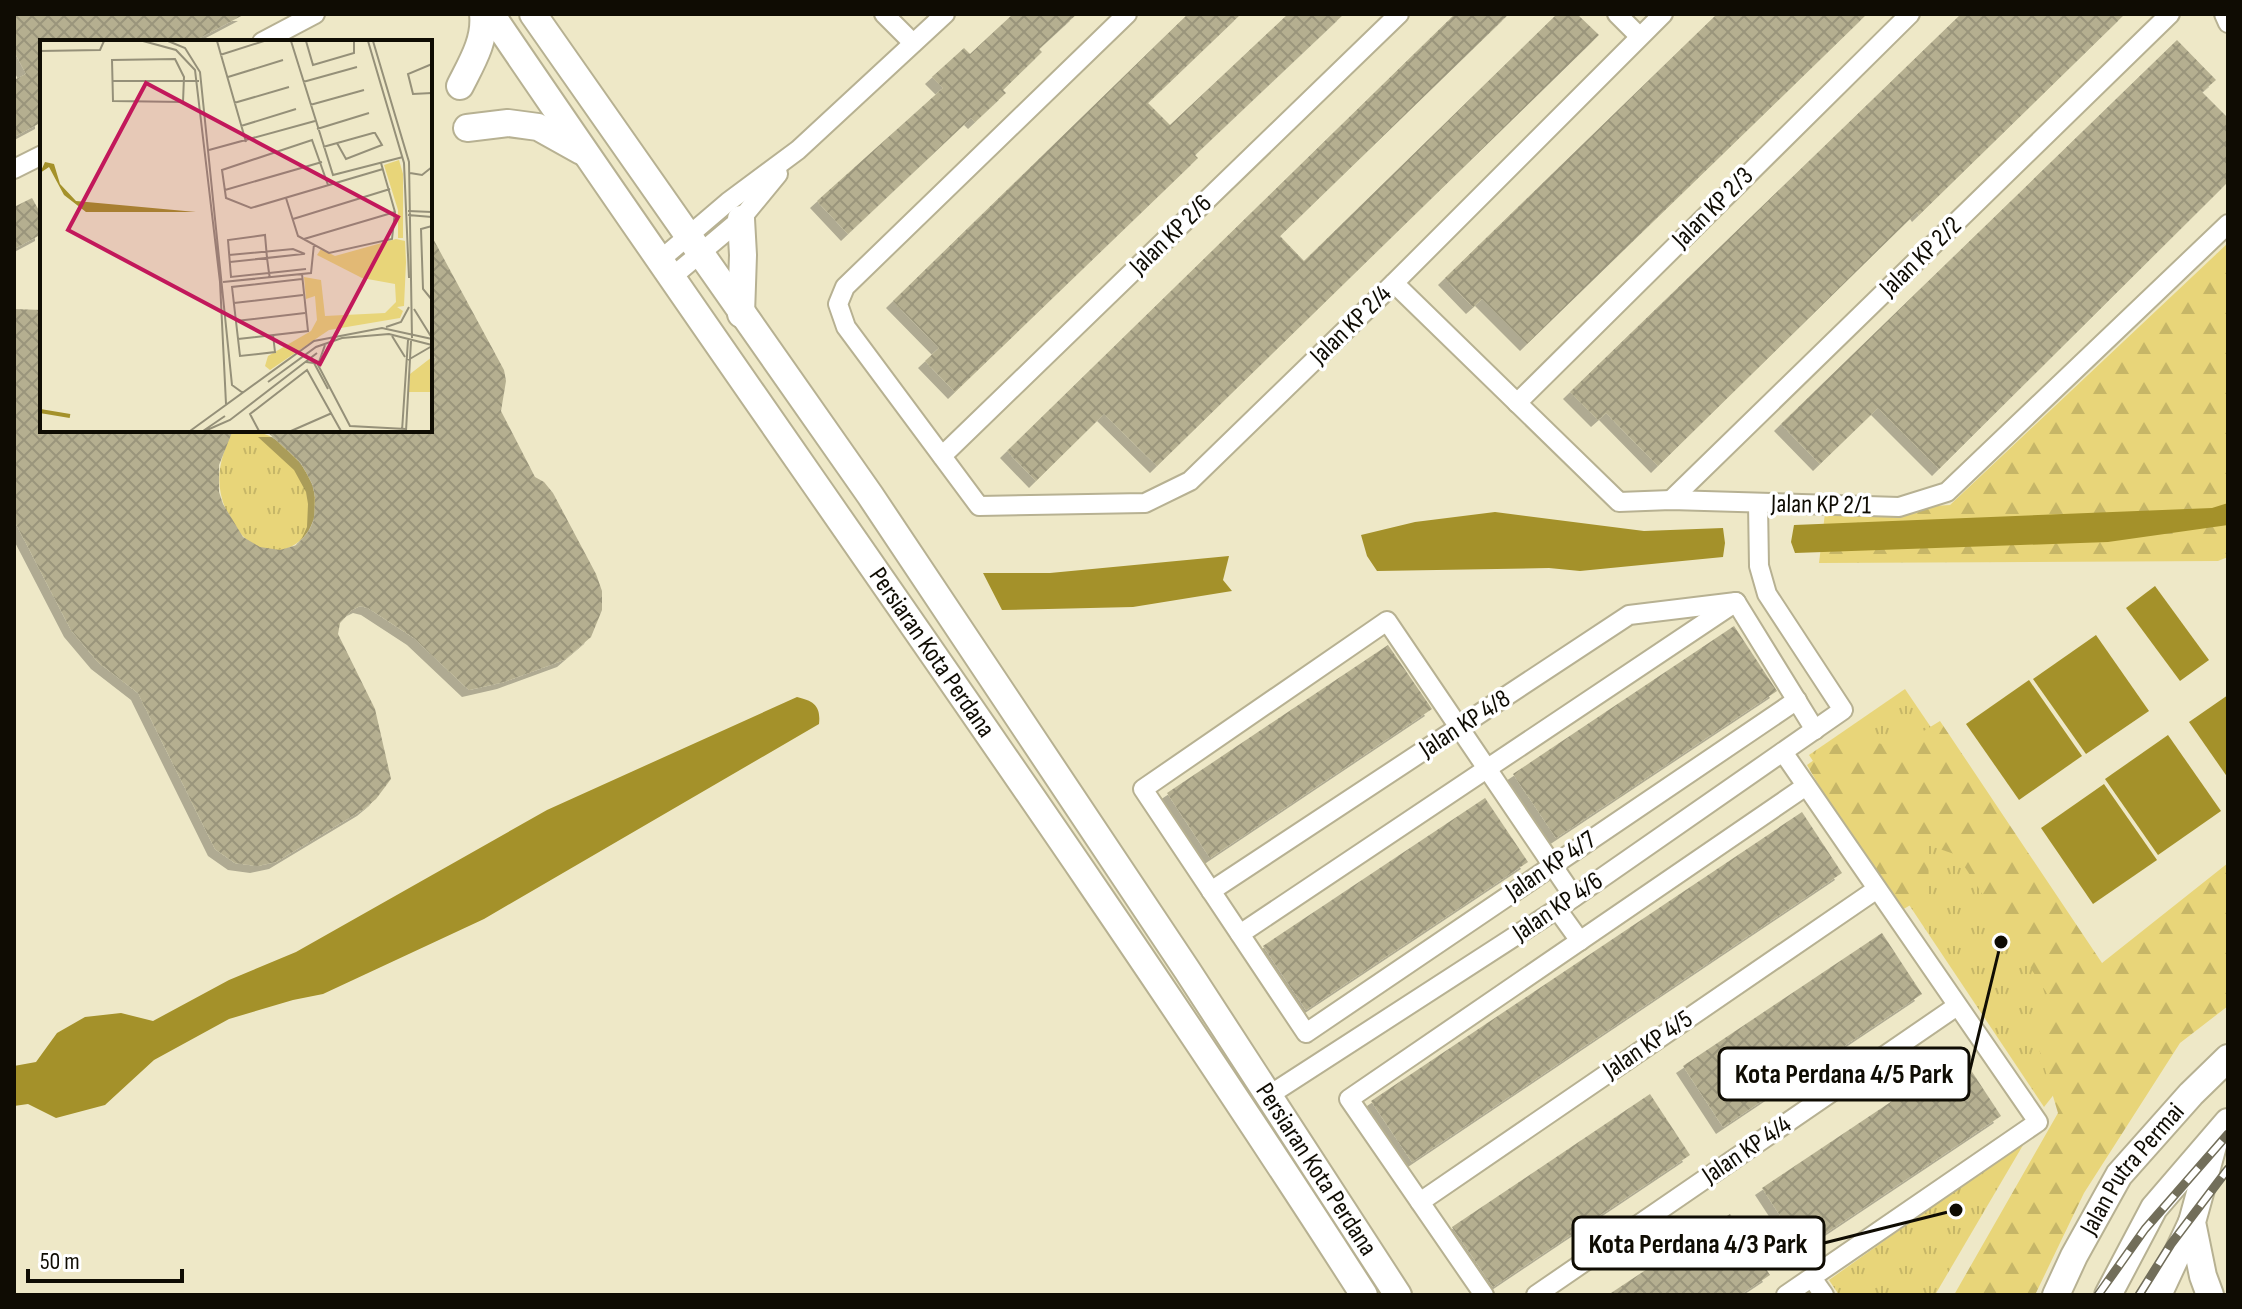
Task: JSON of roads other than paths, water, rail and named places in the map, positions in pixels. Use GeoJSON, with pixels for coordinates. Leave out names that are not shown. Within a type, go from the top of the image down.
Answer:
{"type":"FeatureCollection","features":[{"type":"Feature","properties":{"kind":"street"},"geometry":{"type":"LineString","coordinates":[[266,40],[315,14]]}},
{"type":"Feature","properties":{"kind":"street"},"geometry":{"type":"LineString","coordinates":[[460,86],[477,53],[483,14]]}},
{"type":"Feature","properties":{"kind":"street","name":"Persiaran Kota Perdana"},"geometry":{"type":"LineString","coordinates":[[491,14],[1228,1085],[1364,1295]]}},
{"type":"Feature","properties":{"kind":"street","name":"Persiaran Kota Perdana"},"geometry":{"type":"LineString","coordinates":[[533,14],[879,508],[1187,970],[1398,1295]]}},
{"type":"Feature","properties":{"kind":"street"},"geometry":{"type":"LineString","coordinates":[[884,14],[913,43]]}},
{"type":"Feature","properties":{"kind":"street"},"geometry":{"type":"LineString","coordinates":[[666,269],[694,245],[728,202],[798,150],[945,14]]}},
{"type":"Feature","properties":{"kind":"street"},"geometry":{"type":"LineString","coordinates":[[942,456],[846,327],[838,304],[845,287],[1127,14]]}},
{"type":"Feature","properties":{"kind":"street","name":"Jalan KP 2/6"},"geometry":{"type":"LineString","coordinates":[[942,456],[1399,14]]}},
{"type":"Feature","properties":{"kind":"street"},"geometry":{"type":"LineString","coordinates":[[1617,14],[1639,36]]}},
{"type":"Feature","properties":{"kind":"street","name":"Jalan KP 2/4"},"geometry":{"type":"LineString","coordinates":[[942,456],[979,506],[1145,503],[1190,481],[1394,283],[1663,14]]}},
{"type":"Feature","properties":{"kind":"street","name":"Jalan KP 2/3"},"geometry":{"type":"LineString","coordinates":[[1517,403],[1910,14]]}},
{"type":"Feature","properties":{"kind":"street","name":"Jalan KP 2/2"},"geometry":{"type":"LineString","coordinates":[[1671,500],[2170,14]]}},
{"type":"Feature","properties":{"kind":"street"},"geometry":{"type":"LineString","coordinates":[[2224,14],[2228,23]]}},
{"type":"Feature","properties":{"kind":"street"},"geometry":{"type":"LineString","coordinates":[[467,128],[508,123],[538,127],[587,155]]}},
{"type":"Feature","properties":{"kind":"street"},"geometry":{"type":"LineString","coordinates":[[694,245],[741,219],[798,150]]}},
{"type":"Feature","properties":{"kind":"street"},"geometry":{"type":"LineString","coordinates":[[14,169],[40,156]]}},
{"type":"Feature","properties":{"kind":"street"},"geometry":{"type":"LineString","coordinates":[[741,219],[741,314]]}},
{"type":"Feature","properties":{"kind":"street","name":"Jalan KP 2/1"},"geometry":{"type":"LineString","coordinates":[[1394,283],[1619,502],[1671,500],[1899,507],[1947,492],[2228,224]]}},
{"type":"Feature","properties":{"kind":"street","name":"Jalan KP 4/6"},"geometry":{"type":"LineString","coordinates":[[1268,1096],[1557,909],[1843,710],[1767,594],[1759,566],[1758,504]]}},
{"type":"Feature","properties":{"kind":"street"},"geometry":{"type":"LineString","coordinates":[[1736,602],[1815,730]]}},
{"type":"Feature","properties":{"kind":"street","name":"Jalan KP 4/8"},"geometry":{"type":"LineString","coordinates":[[1211,891],[1629,615],[1736,602]]}},
{"type":"Feature","properties":{"kind":"street","name":"Jalan KP 4/8"},"geometry":{"type":"LineString","coordinates":[[1240,934],[1736,602]]}},
{"type":"Feature","properties":{"kind":"street"},"geometry":{"type":"LineString","coordinates":[[1240,934],[1143,789],[1387,621],[1574,897]]}},
{"type":"Feature","properties":{"kind":"street","name":"Jalan KP 4/7"},"geometry":{"type":"LineString","coordinates":[[1240,934],[1306,1033],[1797,700]]}},
{"type":"Feature","properties":{"kind":"street"},"geometry":{"type":"LineString","coordinates":[[1783,752],[2038,1122],[1786,1295]]}},
{"type":"Feature","properties":{"kind":"street","name":"Jalan KP 4/6"},"geometry":{"type":"LineString","coordinates":[[1420,1202],[1349,1099],[1806,786]]}},
{"type":"Feature","properties":{"kind":"street","name":"Jalan KP 4/5"},"geometry":{"type":"LineString","coordinates":[[1420,1202],[1877,889]]}},
{"type":"Feature","properties":{"kind":"street"},"geometry":{"type":"LineString","coordinates":[[1557,909],[1580,941]]}},
{"type":"Feature","properties":{"kind":"street","name":"Jalan KP 4/4"},"geometry":{"type":"LineString","coordinates":[[1536,1295],[1957,1006]]}},
{"type":"Feature","properties":{"kind":"street","name":"Jalan Putra Permai"},"geometry":{"type":"LineString","coordinates":[[2056,1295],[2119,1175],[2191,1094],[2228,1058]]}},
{"type":"Feature","properties":{"kind":"street"},"geometry":{"type":"LineString","coordinates":[[2158,1295],[2192,1222],[2222,1128]]}},
{"type":"Feature","properties":{"kind":"street","name":"Jalan Putra Permai"},"geometry":{"type":"LineString","coordinates":[[2108,1295],[2154,1208],[2222,1128]]}},
{"type":"Feature","properties":{"kind":"street"},"geometry":{"type":"LineString","coordinates":[[1420,1202],[1484,1295]]}},
{"type":"Feature","properties":{"kind":"street"},"geometry":{"type":"LineString","coordinates":[[2192,1222],[2210,1295]]}},
{"type":"Feature","properties":{"kind":"street"},"geometry":{"type":"LineString","coordinates":[[1812,1278],[1824,1295]]}},
{"type":"Feature","properties":{"kind":"railway"},"geometry":{"type":"LineString","coordinates":[[2098,1295],[2145,1229],[2228,1134]]}},
{"type":"Feature","properties":{"kind":"railway"},"geometry":{"type":"LineString","coordinates":[[2139,1295],[2171,1244],[2228,1169]]}},
{"type":"Feature","properties":{"kind":"place","name":"Kota Perdana 4/5 Park"},"geometry":{"type":"Point","coordinates":[2001,942]}},
{"type":"Feature","properties":{"kind":"place","name":"Kota Perdana 4/3 Park"},"geometry":{"type":"Point","coordinates":[1956,1210]}}]}
